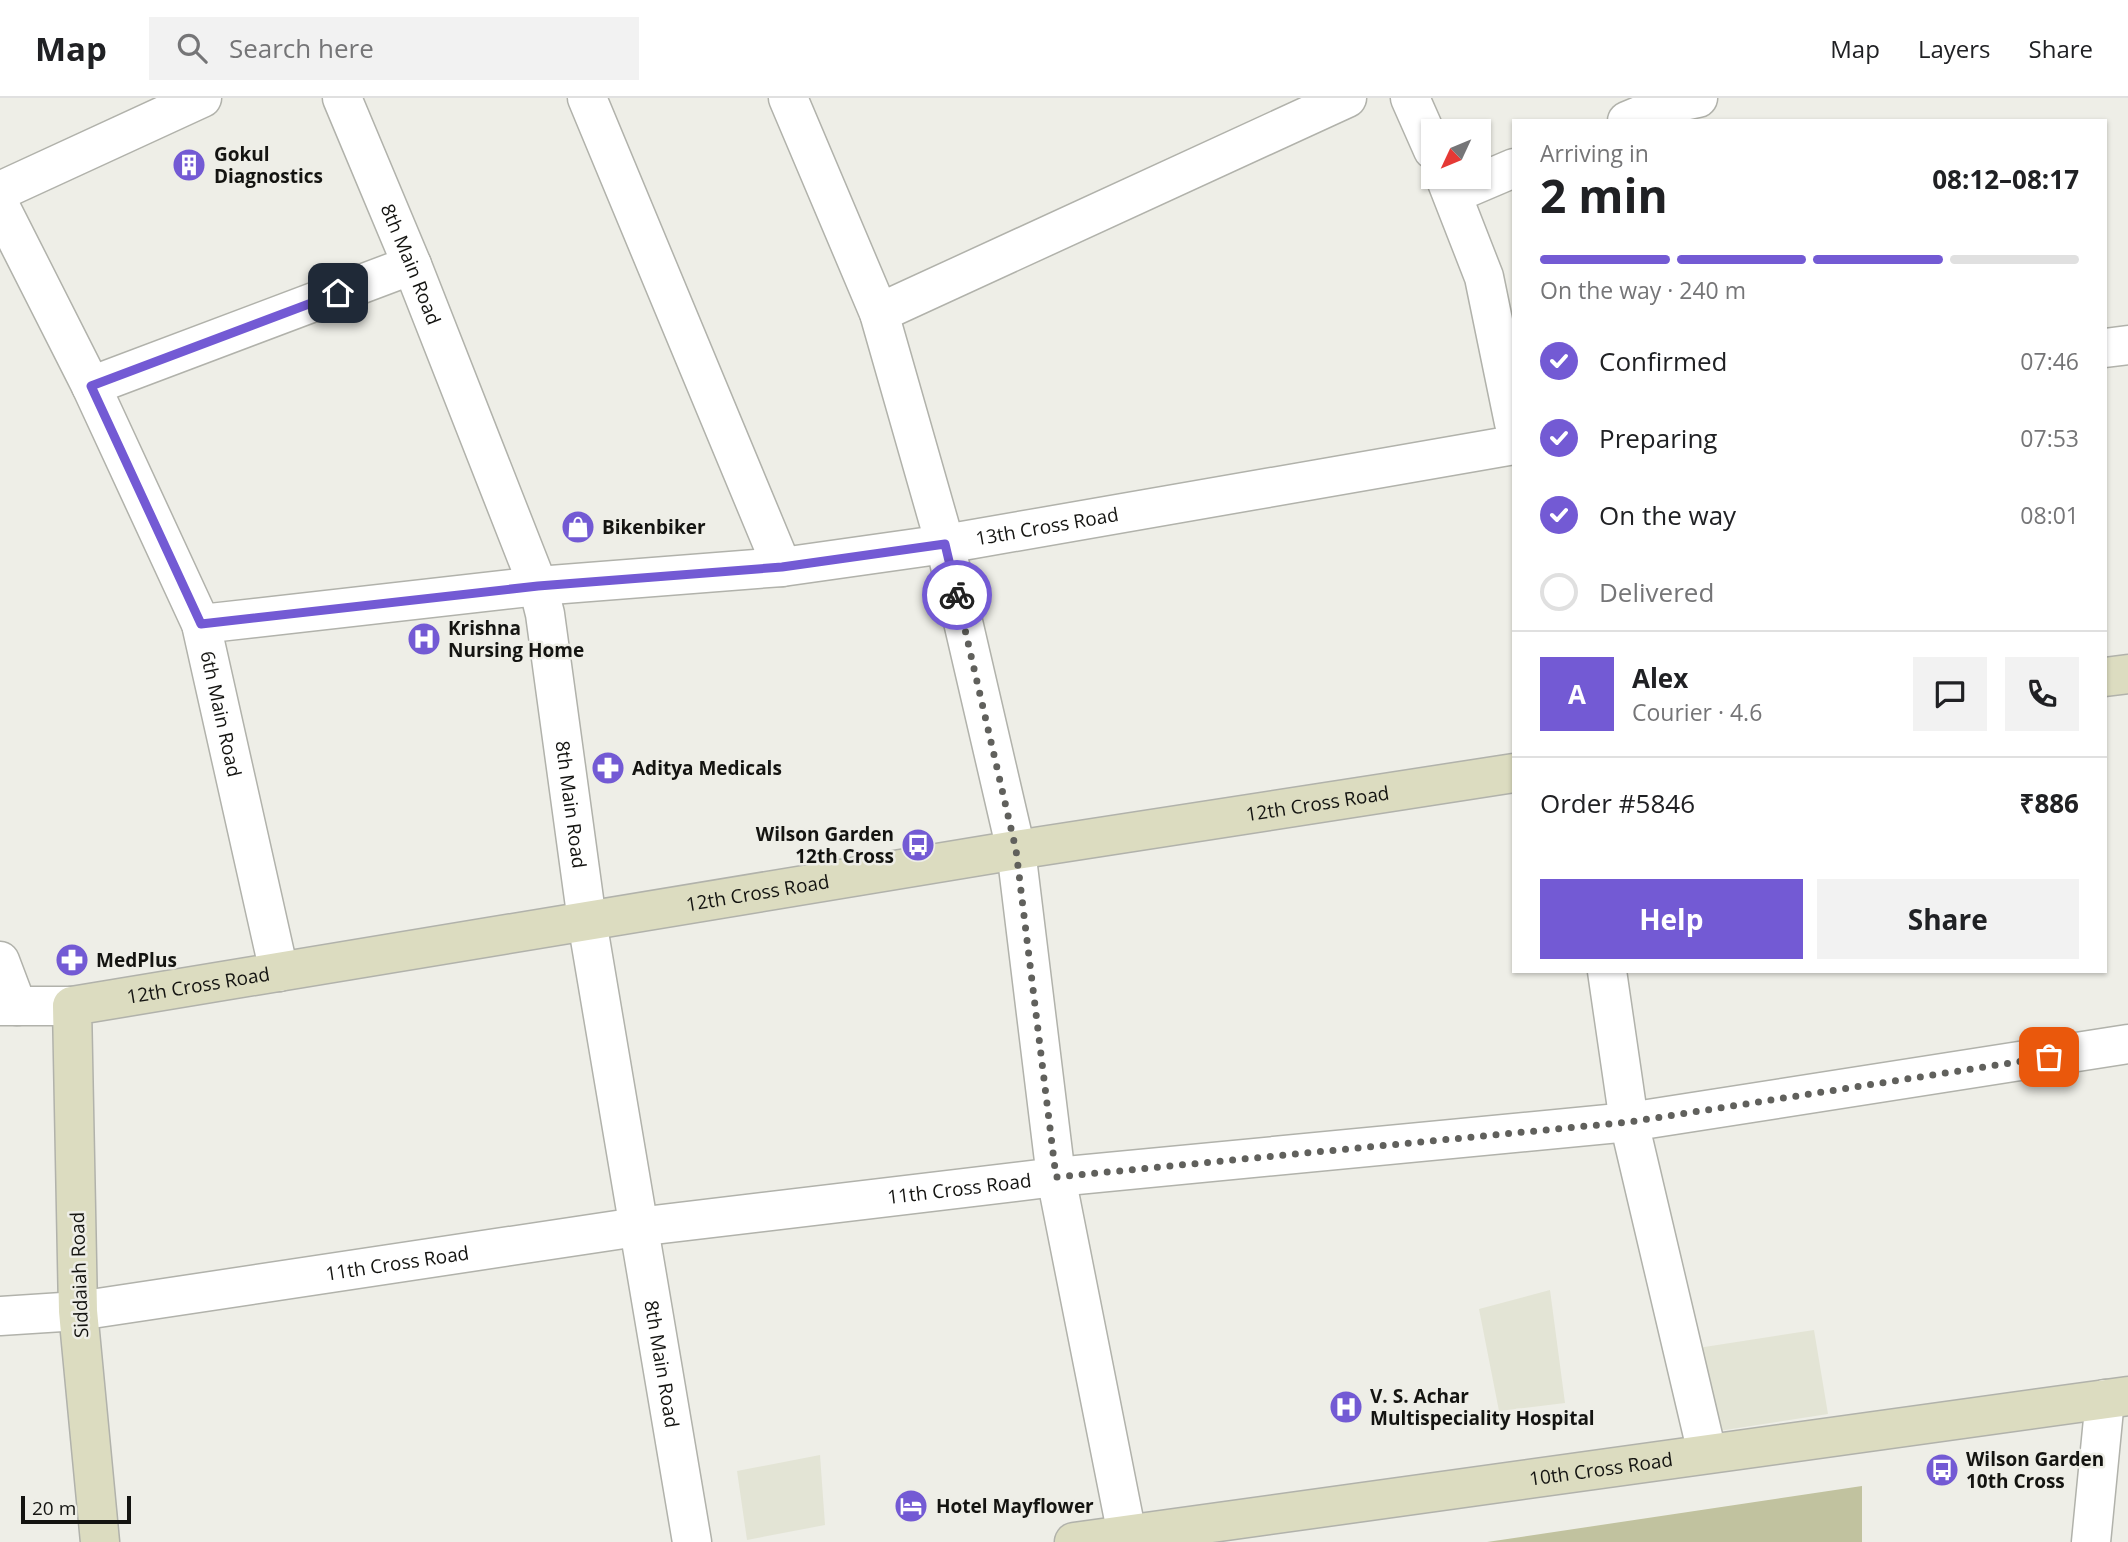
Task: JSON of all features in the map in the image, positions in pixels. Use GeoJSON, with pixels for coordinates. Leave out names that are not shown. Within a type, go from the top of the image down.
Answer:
{"type":"FeatureCollection","features":[{"type":"Feature","properties":{"kind":"main road"},"geometry":{"type":"LineString","coordinates":[[2107,677],[2128,674]]}},
{"type":"Feature","properties":{"kind":"main road","name":"12th Cross Road"},"geometry":{"type":"LineString","coordinates":[[72,1006],[1016,850],[1512,773]]}},
{"type":"Feature","properties":{"kind":"main road","name":"Siddaiah Road"},"geometry":{"type":"LineString","coordinates":[[72,1006],[78,1311],[100,1542]]}},
{"type":"Feature","properties":{"kind":"main road","name":"10th Cross Road"},"geometry":{"type":"LineString","coordinates":[[1074,1542],[2117,1398]]}},
{"type":"Feature","properties":{"kind":"street"},"geometry":{"type":"LineString","coordinates":[[0,191],[150,109],[202,98]]}},
{"type":"Feature","properties":{"kind":"street","name":"8th Main Road"},"geometry":{"type":"LineString","coordinates":[[342,98],[412,265],[538,586],[545,614],[587,921],[637,1227],[680,1458],[692,1542]]}},
{"type":"Feature","properties":{"kind":"street"},"geometry":{"type":"LineString","coordinates":[[587,98],[782,567]]}},
{"type":"Feature","properties":{"kind":"street"},"geometry":{"type":"LineString","coordinates":[[788,98],[879,313],[945,544],[1016,850],[1056,1177],[1127,1535]]}},
{"type":"Feature","properties":{"kind":"street"},"geometry":{"type":"LineString","coordinates":[[879,313],[1347,98]]}},
{"type":"Feature","properties":{"kind":"street"},"geometry":{"type":"LineString","coordinates":[[1410,98],[1421,123]]}},
{"type":"Feature","properties":{"kind":"street"},"geometry":{"type":"LineString","coordinates":[[1632,119],[1675,100]]}},
{"type":"Feature","properties":{"kind":"street"},"geometry":{"type":"LineString","coordinates":[[1491,174],[1512,169]]}},
{"type":"Feature","properties":{"kind":"street"},"geometry":{"type":"LineString","coordinates":[[1451,189],[1484,277],[1512,413]]}},
{"type":"Feature","properties":{"kind":"street","name":"6th Main Road"},"geometry":{"type":"LineString","coordinates":[[0,206],[91,386],[201,624],[279,972]]}},
{"type":"Feature","properties":{"kind":"street"},"geometry":{"type":"LineString","coordinates":[[91,386],[412,265]]}},
{"type":"Feature","properties":{"kind":"street"},"geometry":{"type":"LineString","coordinates":[[2107,348],[2128,345]]}},
{"type":"Feature","properties":{"kind":"street","name":"13th Cross Road"},"geometry":{"type":"LineString","coordinates":[[201,624],[538,586],[782,567],[945,544],[1512,445]]}},
{"type":"Feature","properties":{"kind":"street"},"geometry":{"type":"LineString","coordinates":[[0,961],[9,1006]]}},
{"type":"Feature","properties":{"kind":"street"},"geometry":{"type":"LineString","coordinates":[[1607,973],[1629,1122],[1707,1453]]}},
{"type":"Feature","properties":{"kind":"street","name":"12th Cross Road"},"geometry":{"type":"LineString","coordinates":[[9,1006],[72,1006]]}},
{"type":"Feature","properties":{"kind":"street","name":"11th Cross Road"},"geometry":{"type":"LineString","coordinates":[[0,1315],[78,1311],[637,1227],[1056,1177],[1629,1122],[2128,1044]]}},
{"type":"Feature","properties":{"kind":"street"},"geometry":{"type":"LineString","coordinates":[[2091,1542],[2117,1398]]}},
{"type":"Feature","properties":{"kind":"shaded area"},"geometry":{"type":"Polygon","coordinates":[[[1550,1290],[1565,1403],[1499,1411],[1479,1309],[1550,1290]]]}},
{"type":"Feature","properties":{"kind":"shaded area"},"geometry":{"type":"Polygon","coordinates":[[[1814,1330],[1828,1414],[1712,1432],[1698,1348],[1814,1330]]]}},
{"type":"Feature","properties":{"kind":"shaded area"},"geometry":{"type":"Polygon","coordinates":[[[820,1455],[825,1525],[747,1540],[737,1471],[820,1455]]]}},
{"type":"Feature","properties":{"kind":"green space"},"geometry":{"type":"Polygon","coordinates":[[[1862,1486],[1862,1542],[1487,1542],[1862,1486]]]}},
{"type":"Feature","properties":{"kind":"way so far"},"geometry":{"type":"LineString","coordinates":[[957,595],[1016,850],[1056,1177],[1629,1122],[2049,1057]]}},
{"type":"Feature","properties":{"kind":"place","name":"Gokul Diagnostics"},"geometry":{"type":"Point","coordinates":[189,165]}},
{"type":"Feature","properties":{"kind":"place","name":"Bikenbiker"},"geometry":{"type":"Point","coordinates":[578,527]}},
{"type":"Feature","properties":{"kind":"place","name":"Krishna Nursing Home"},"geometry":{"type":"Point","coordinates":[424,639]}},
{"type":"Feature","properties":{"kind":"place","name":"Aditya Medicals"},"geometry":{"type":"Point","coordinates":[608,768]}},
{"type":"Feature","properties":{"kind":"place","name":"Wilson Garden 12th Cross"},"geometry":{"type":"Point","coordinates":[918,845]}},
{"type":"Feature","properties":{"kind":"place","name":"MedPlus"},"geometry":{"type":"Point","coordinates":[72,960]}},
{"type":"Feature","properties":{"kind":"place","name":"V. S. Achar Multispeciality Hospital"},"geometry":{"type":"Point","coordinates":[1346,1407]}},
{"type":"Feature","properties":{"kind":"place","name":"Wilson Garden 10th Cross"},"geometry":{"type":"Point","coordinates":[1942,1470]}},
{"type":"Feature","properties":{"kind":"place","name":"Hotel Mayflower"},"geometry":{"type":"Point","coordinates":[911,1506]}},
{"type":"Feature","properties":{"kind":"route"},"geometry":{"type":"LineString","coordinates":[[338,293],[91,386],[201,624],[538,586],[782,567],[945,544],[957,595]]}}]}
